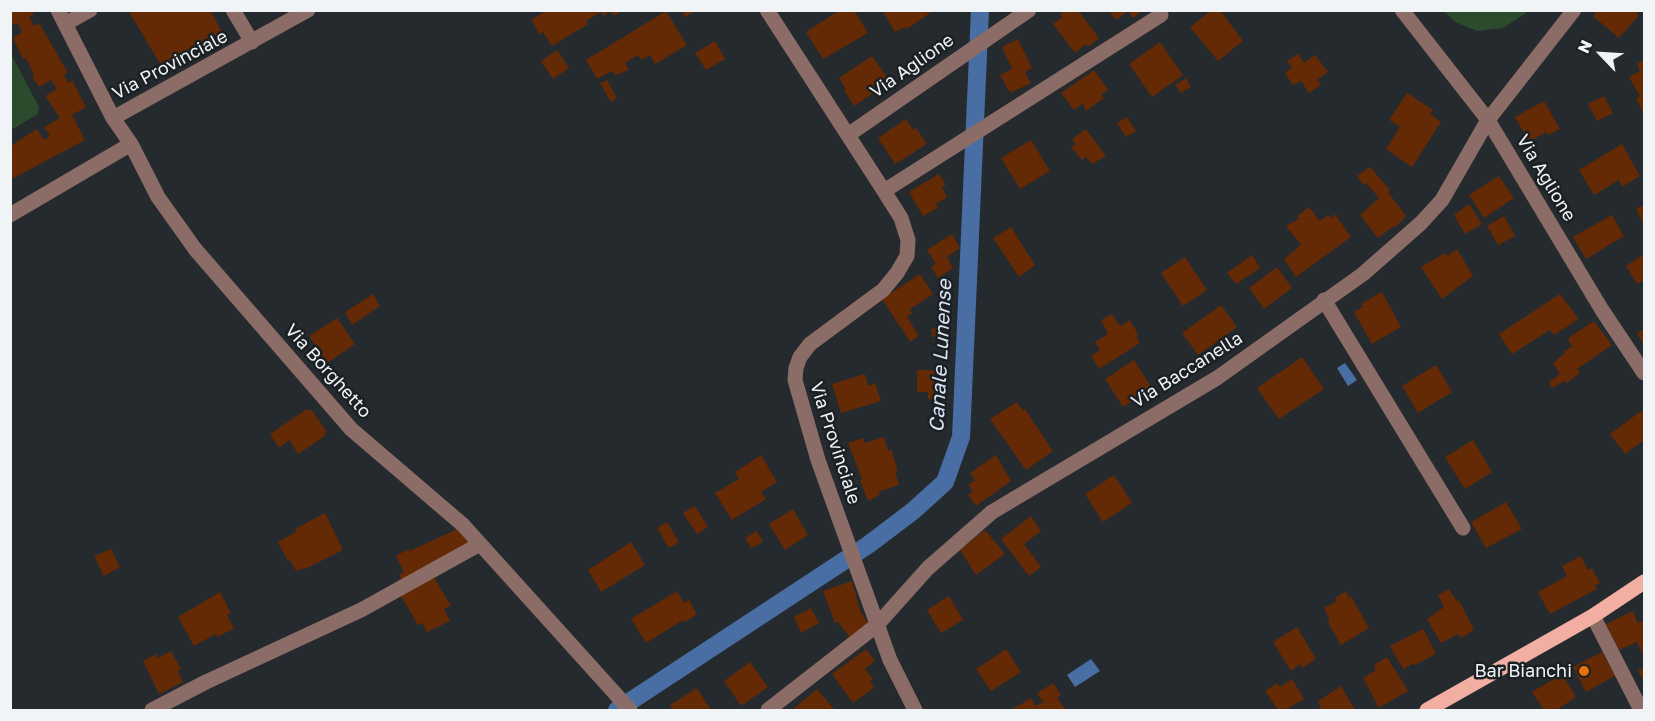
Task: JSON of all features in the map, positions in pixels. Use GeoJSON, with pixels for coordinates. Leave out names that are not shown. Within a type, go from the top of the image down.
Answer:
{"type":"FeatureCollection","features":[{"type":"Feature","properties":{"kind":"main road"},"geometry":{"type":"LineString","coordinates":[[1427,711],[1593,616],[1644,582]]}},
{"type":"Feature","properties":{"kind":"street"},"geometry":{"type":"LineString","coordinates":[[61,17],[90,10]]}},
{"type":"Feature","properties":{"kind":"street"},"geometry":{"type":"LineString","coordinates":[[233,10],[252,42]]}},
{"type":"Feature","properties":{"kind":"street","name":"Via Provinciale"},"geometry":{"type":"LineString","coordinates":[[113,118],[308,10]]}},
{"type":"Feature","properties":{"kind":"street","name":"Via Provinciale"},"geometry":{"type":"LineString","coordinates":[[767,10],[901,218],[908,240],[907,256],[883,290],[810,344],[800,357],[796,368],[797,392],[818,460],[890,660],[915,711]]}},
{"type":"Feature","properties":{"kind":"street","name":"Via Aglione"},"geometry":{"type":"LineString","coordinates":[[848,135],[1029,10]]}},
{"type":"Feature","properties":{"kind":"street","name":"Via Aglione"},"geometry":{"type":"LineString","coordinates":[[1402,10],[1488,120],[1602,310],[1644,373]]}},
{"type":"Feature","properties":{"kind":"street","name":"Via Baccanella"},"geometry":{"type":"LineString","coordinates":[[768,711],[877,625],[927,568],[992,512],[1217,378],[1363,274],[1442,200],[1488,120],[1574,10]]}},
{"type":"Feature","properties":{"kind":"street"},"geometry":{"type":"LineString","coordinates":[[884,191],[1161,15]]}},
{"type":"Feature","properties":{"kind":"street","name":"Via Borghetto"},"geometry":{"type":"LineString","coordinates":[[61,17],[113,118],[130,144],[158,197],[195,249],[351,429],[463,525],[630,711]]}},
{"type":"Feature","properties":{"kind":"street"},"geometry":{"type":"LineString","coordinates":[[10,215],[130,144]]}},
{"type":"Feature","properties":{"kind":"street"},"geometry":{"type":"LineString","coordinates":[[1324,300],[1463,528]]}},
{"type":"Feature","properties":{"kind":"street"},"geometry":{"type":"LineString","coordinates":[[152,711],[206,682],[361,610],[480,544]]}},
{"type":"Feature","properties":{"kind":"street"},"geometry":{"type":"LineString","coordinates":[[1593,616],[1641,711]]}},
{"type":"Feature","properties":{"kind":"green space"},"geometry":{"type":"Polygon","coordinates":[[[1444,11],[1529,11],[1503,28],[1477,31],[1455,22],[1444,11]]]}},
{"type":"Feature","properties":{"kind":"green space"},"geometry":{"type":"Polygon","coordinates":[[[10,52],[39,107],[38,114],[11,130],[10,52]]]}},
{"type":"Feature","properties":{"kind":"water"},"geometry":{"type":"Polygon","coordinates":[[[1345,363],[1357,380],[1348,386],[1337,368],[1345,363]]]}},
{"type":"Feature","properties":{"kind":"water"},"geometry":{"type":"Polygon","coordinates":[[[1091,659],[1100,671],[1075,687],[1067,675],[1091,659]]]}},
{"type":"Feature","properties":{"kind":"building"},"geometry":{"type":"Polygon","coordinates":[[[10,10],[32,10],[34,14],[29,17],[34,26],[39,23],[68,73],[64,75],[68,83],[72,80],[86,107],[72,115],[85,140],[10,180],[10,146],[37,129],[44,140],[50,136],[44,127],[60,118],[45,96],[57,89],[51,80],[39,87],[32,76],[34,75],[26,58],[23,59],[13,38],[22,32],[18,23],[10,26],[10,10]]]}},
{"type":"Feature","properties":{"kind":"building"},"geometry":{"type":"Polygon","coordinates":[[[128,10],[210,10],[225,37],[165,72],[128,10]]]}},
{"type":"Feature","properties":{"kind":"building"},"geometry":{"type":"Polygon","coordinates":[[[547,10],[565,10],[566,12],[570,10],[623,10],[614,16],[610,11],[603,16],[601,12],[586,21],[588,24],[552,46],[543,32],[540,35],[531,20],[547,10]]]}},
{"type":"Feature","properties":{"kind":"building"},"geometry":{"type":"Polygon","coordinates":[[[682,10],[697,10],[685,17],[682,10]]]}},
{"type":"Feature","properties":{"kind":"building"},"geometry":{"type":"Polygon","coordinates":[[[840,10],[854,10],[868,33],[823,59],[806,32],[840,10]]]}},
{"type":"Feature","properties":{"kind":"building"},"geometry":{"type":"Polygon","coordinates":[[[882,10],[934,10],[910,27],[895,32],[882,10]]]}},
{"type":"Feature","properties":{"kind":"building"},"geometry":{"type":"Polygon","coordinates":[[[1066,10],[1078,10],[1099,38],[1088,47],[1086,44],[1075,53],[1053,24],[1062,17],[1060,15],[1066,10]]]}},
{"type":"Feature","properties":{"kind":"building"},"geometry":{"type":"Polygon","coordinates":[[[1108,10],[1143,10],[1133,18],[1128,11],[1116,20],[1108,10]]]}},
{"type":"Feature","properties":{"kind":"building"},"geometry":{"type":"Polygon","coordinates":[[[1212,10],[1220,10],[1243,41],[1218,61],[1190,27],[1212,10]]]}},
{"type":"Feature","properties":{"kind":"building"},"geometry":{"type":"Polygon","coordinates":[[[1598,10],[1634,10],[1639,15],[1619,38],[1593,16],[1598,10]]]}},
{"type":"Feature","properties":{"kind":"building"},"geometry":{"type":"Polygon","coordinates":[[[666,11],[687,45],[655,64],[650,55],[641,60],[638,55],[625,63],[629,70],[616,75],[612,71],[597,79],[586,60],[666,11]]]}},
{"type":"Feature","properties":{"kind":"building"},"geometry":{"type":"Polygon","coordinates":[[[1018,39],[1032,68],[1025,72],[1031,83],[1010,93],[1000,75],[1012,69],[1002,47],[1018,39]]]}},
{"type":"Feature","properties":{"kind":"building"},"geometry":{"type":"Polygon","coordinates":[[[715,41],[725,59],[706,70],[695,53],[715,41]]]}},
{"type":"Feature","properties":{"kind":"building"},"geometry":{"type":"Polygon","coordinates":[[[1160,42],[1183,75],[1152,97],[1129,64],[1160,42]]]}},
{"type":"Feature","properties":{"kind":"building"},"geometry":{"type":"Polygon","coordinates":[[[557,50],[569,68],[553,79],[541,61],[557,50]]]}},
{"type":"Feature","properties":{"kind":"building"},"geometry":{"type":"Polygon","coordinates":[[[1298,54],[1304,63],[1315,55],[1328,72],[1317,80],[1321,85],[1309,93],[1301,81],[1293,85],[1285,73],[1292,68],[1287,61],[1298,54]]]}},
{"type":"Feature","properties":{"kind":"building"},"geometry":{"type":"Polygon","coordinates":[[[872,56],[892,84],[854,106],[839,78],[872,56]]]}},
{"type":"Feature","properties":{"kind":"building"},"geometry":{"type":"Polygon","coordinates":[[[1644,59],[1644,114],[1636,99],[1640,96],[1629,77],[1640,71],[1637,64],[1644,59]]]}},
{"type":"Feature","properties":{"kind":"building"},"geometry":{"type":"Polygon","coordinates":[[[1094,70],[1108,90],[1101,95],[1104,98],[1086,111],[1083,103],[1074,110],[1061,93],[1094,70]]]}},
{"type":"Feature","properties":{"kind":"building"},"geometry":{"type":"Polygon","coordinates":[[[1186,78],[1191,87],[1181,93],[1175,85],[1186,78]]]}},
{"type":"Feature","properties":{"kind":"building"},"geometry":{"type":"Polygon","coordinates":[[[607,80],[617,98],[611,102],[600,83],[607,80]]]}},
{"type":"Feature","properties":{"kind":"building"},"geometry":{"type":"Polygon","coordinates":[[[1407,93],[1433,110],[1430,114],[1441,122],[1412,167],[1386,149],[1400,127],[1389,120],[1407,93]]]}},
{"type":"Feature","properties":{"kind":"building"},"geometry":{"type":"Polygon","coordinates":[[[1604,96],[1613,113],[1597,121],[1588,104],[1604,96]]]}},
{"type":"Feature","properties":{"kind":"building"},"geometry":{"type":"Polygon","coordinates":[[[1544,101],[1560,129],[1548,135],[1546,132],[1529,142],[1515,117],[1544,101]]]}},
{"type":"Feature","properties":{"kind":"building"},"geometry":{"type":"Polygon","coordinates":[[[1127,117],[1136,131],[1126,137],[1117,123],[1127,117]]]}},
{"type":"Feature","properties":{"kind":"building"},"geometry":{"type":"Polygon","coordinates":[[[906,119],[913,130],[916,128],[927,144],[895,164],[878,138],[906,119]]]}},
{"type":"Feature","properties":{"kind":"building"},"geometry":{"type":"Polygon","coordinates":[[[1086,129],[1106,156],[1092,164],[1086,157],[1082,160],[1071,147],[1076,144],[1072,139],[1086,129]]]}},
{"type":"Feature","properties":{"kind":"building"},"geometry":{"type":"Polygon","coordinates":[[[1031,140],[1050,171],[1020,189],[1001,158],[1031,140]]]}},
{"type":"Feature","properties":{"kind":"building"},"geometry":{"type":"Polygon","coordinates":[[[1622,144],[1640,176],[1622,187],[1619,180],[1594,195],[1579,170],[1622,144]]]}},
{"type":"Feature","properties":{"kind":"building"},"geometry":{"type":"Polygon","coordinates":[[[1370,167],[1390,190],[1388,192],[1406,216],[1396,227],[1394,226],[1378,238],[1360,215],[1379,198],[1366,183],[1363,185],[1357,176],[1370,167]]]}},
{"type":"Feature","properties":{"kind":"building"},"geometry":{"type":"Polygon","coordinates":[[[939,174],[946,185],[942,187],[947,197],[936,204],[938,208],[923,216],[909,192],[939,174]]]}},
{"type":"Feature","properties":{"kind":"building"},"geometry":{"type":"Polygon","coordinates":[[[1499,176],[1514,198],[1484,218],[1469,195],[1499,176]]]}},
{"type":"Feature","properties":{"kind":"building"},"geometry":{"type":"Polygon","coordinates":[[[1469,204],[1482,224],[1465,234],[1454,215],[1469,204]]]}},
{"type":"Feature","properties":{"kind":"building"},"geometry":{"type":"Polygon","coordinates":[[[1644,205],[1644,225],[1636,209],[1644,205]]]}},
{"type":"Feature","properties":{"kind":"building"},"geometry":{"type":"Polygon","coordinates":[[[1309,207],[1320,221],[1328,215],[1331,218],[1335,214],[1351,237],[1296,277],[1284,259],[1301,245],[1286,226],[1299,219],[1297,216],[1309,207]]]}},
{"type":"Feature","properties":{"kind":"building"},"geometry":{"type":"Polygon","coordinates":[[[1612,215],[1624,236],[1586,259],[1573,237],[1612,215]]]}},
{"type":"Feature","properties":{"kind":"building"},"geometry":{"type":"Polygon","coordinates":[[[1504,216],[1515,236],[1498,245],[1487,226],[1504,216]]]}},
{"type":"Feature","properties":{"kind":"building"},"geometry":{"type":"Polygon","coordinates":[[[1011,227],[1035,265],[1019,277],[993,238],[1011,227]]]}},
{"type":"Feature","properties":{"kind":"building"},"geometry":{"type":"Polygon","coordinates":[[[952,234],[960,248],[947,257],[953,268],[938,278],[931,267],[936,264],[927,250],[952,234]]]}},
{"type":"Feature","properties":{"kind":"building"},"geometry":{"type":"Polygon","coordinates":[[[1457,249],[1473,276],[1442,299],[1421,267],[1457,249]]]}},
{"type":"Feature","properties":{"kind":"building"},"geometry":{"type":"Polygon","coordinates":[[[1644,254],[1644,280],[1637,284],[1626,266],[1644,254]]]}},
{"type":"Feature","properties":{"kind":"building"},"geometry":{"type":"Polygon","coordinates":[[[1252,255],[1260,268],[1236,284],[1227,273],[1252,255]]]}},
{"type":"Feature","properties":{"kind":"building"},"geometry":{"type":"Polygon","coordinates":[[[1185,257],[1207,290],[1183,306],[1161,273],[1185,257]]]}},
{"type":"Feature","properties":{"kind":"building"},"geometry":{"type":"Polygon","coordinates":[[[1277,267],[1292,288],[1264,309],[1249,288],[1277,267]]]}},
{"type":"Feature","properties":{"kind":"building"},"geometry":{"type":"Polygon","coordinates":[[[920,274],[933,294],[910,309],[912,313],[907,317],[919,336],[910,342],[882,299],[920,274]]]}},
{"type":"Feature","properties":{"kind":"building"},"geometry":{"type":"Polygon","coordinates":[[[1382,292],[1401,327],[1372,344],[1354,312],[1363,307],[1361,304],[1382,292]]]}},
{"type":"Feature","properties":{"kind":"building"},"geometry":{"type":"Polygon","coordinates":[[[373,294],[380,306],[352,325],[345,312],[373,294]]]}},
{"type":"Feature","properties":{"kind":"building"},"geometry":{"type":"Polygon","coordinates":[[[1560,294],[1579,319],[1554,335],[1550,330],[1512,354],[1499,334],[1560,294]]]}},
{"type":"Feature","properties":{"kind":"building"},"geometry":{"type":"Polygon","coordinates":[[[1221,305],[1237,327],[1198,355],[1182,333],[1221,305]]]}},
{"type":"Feature","properties":{"kind":"building"},"geometry":{"type":"Polygon","coordinates":[[[1112,314],[1120,326],[1130,320],[1140,343],[1099,369],[1091,356],[1100,350],[1095,342],[1108,334],[1101,320],[1112,314]]]}},
{"type":"Feature","properties":{"kind":"building"},"geometry":{"type":"Polygon","coordinates":[[[337,318],[355,344],[327,363],[309,336],[337,318]]]}},
{"type":"Feature","properties":{"kind":"building"},"geometry":{"type":"Polygon","coordinates":[[[1594,321],[1612,345],[1577,369],[1580,373],[1567,383],[1565,381],[1552,388],[1549,382],[1560,374],[1553,363],[1565,353],[1564,351],[1572,347],[1568,338],[1594,321]]]}},
{"type":"Feature","properties":{"kind":"building"},"geometry":{"type":"Polygon","coordinates":[[[945,327],[946,336],[932,337],[931,329],[945,327]]]}},
{"type":"Feature","properties":{"kind":"building"},"geometry":{"type":"Polygon","coordinates":[[[1644,329],[1644,345],[1637,333],[1644,329]]]}},
{"type":"Feature","properties":{"kind":"building"},"geometry":{"type":"Polygon","coordinates":[[[1302,357],[1324,389],[1279,419],[1257,388],[1302,357]]]}},
{"type":"Feature","properties":{"kind":"building"},"geometry":{"type":"Polygon","coordinates":[[[1134,360],[1152,388],[1123,407],[1105,379],[1134,360]]]}},
{"type":"Feature","properties":{"kind":"building"},"geometry":{"type":"Polygon","coordinates":[[[1436,365],[1452,392],[1418,413],[1402,386],[1436,365]]]}},
{"type":"Feature","properties":{"kind":"building"},"geometry":{"type":"Polygon","coordinates":[[[917,370],[941,370],[942,399],[928,399],[928,392],[917,392],[917,370]]]}},
{"type":"Feature","properties":{"kind":"building"},"geometry":{"type":"Polygon","coordinates":[[[865,374],[868,386],[875,383],[881,401],[841,413],[832,384],[865,374]]]}},
{"type":"Feature","properties":{"kind":"building"},"geometry":{"type":"Polygon","coordinates":[[[1017,402],[1023,410],[1025,409],[1053,451],[1026,470],[990,419],[1017,402]]]}},
{"type":"Feature","properties":{"kind":"building"},"geometry":{"type":"Polygon","coordinates":[[[307,409],[308,411],[311,409],[327,432],[325,436],[298,454],[289,440],[279,448],[270,434],[307,409]]]}},
{"type":"Feature","properties":{"kind":"building"},"geometry":{"type":"Polygon","coordinates":[[[1644,409],[1644,440],[1625,454],[1610,434],[1644,409]]]}},
{"type":"Feature","properties":{"kind":"building"},"geometry":{"type":"Polygon","coordinates":[[[884,437],[888,451],[891,449],[898,471],[895,472],[899,485],[878,492],[880,495],[868,501],[848,443],[863,438],[865,443],[884,437]]]}},
{"type":"Feature","properties":{"kind":"building"},"geometry":{"type":"Polygon","coordinates":[[[1473,440],[1492,472],[1465,489],[1445,457],[1473,440]]]}},
{"type":"Feature","properties":{"kind":"building"},"geometry":{"type":"Polygon","coordinates":[[[761,455],[777,482],[761,492],[766,499],[732,520],[715,493],[739,479],[735,472],[761,455]]]}},
{"type":"Feature","properties":{"kind":"building"},"geometry":{"type":"Polygon","coordinates":[[[996,455],[1011,481],[976,506],[968,495],[973,491],[968,485],[975,480],[970,473],[996,455]]]}},
{"type":"Feature","properties":{"kind":"building"},"geometry":{"type":"Polygon","coordinates":[[[1114,475],[1132,503],[1103,522],[1085,494],[1114,475]]]}},
{"type":"Feature","properties":{"kind":"building"},"geometry":{"type":"Polygon","coordinates":[[[1506,502],[1522,529],[1486,548],[1471,522],[1506,502]]]}},
{"type":"Feature","properties":{"kind":"building"},"geometry":{"type":"Polygon","coordinates":[[[695,506],[708,527],[697,534],[683,513],[695,506]]]}},
{"type":"Feature","properties":{"kind":"building"},"geometry":{"type":"Polygon","coordinates":[[[793,509],[808,535],[785,550],[769,524],[793,509]]]}},
{"type":"Feature","properties":{"kind":"building"},"geometry":{"type":"Polygon","coordinates":[[[325,513],[343,550],[296,571],[278,542],[297,531],[295,529],[325,513]]]}},
{"type":"Feature","properties":{"kind":"building"},"geometry":{"type":"Polygon","coordinates":[[[1031,516],[1041,531],[1024,544],[1041,567],[1029,576],[1001,539],[1031,516]]]}},
{"type":"Feature","properties":{"kind":"building"},"geometry":{"type":"Polygon","coordinates":[[[667,522],[679,542],[669,548],[657,528],[667,522]]]}},
{"type":"Feature","properties":{"kind":"building"},"geometry":{"type":"Polygon","coordinates":[[[457,529],[472,543],[404,584],[399,575],[404,572],[396,556],[457,529]]]}},
{"type":"Feature","properties":{"kind":"building"},"geometry":{"type":"Polygon","coordinates":[[[985,530],[1005,554],[976,575],[960,550],[985,530]]]}},
{"type":"Feature","properties":{"kind":"building"},"geometry":{"type":"Polygon","coordinates":[[[757,531],[763,542],[751,548],[745,538],[757,531]]]}},
{"type":"Feature","properties":{"kind":"building"},"geometry":{"type":"Polygon","coordinates":[[[631,542],[645,565],[601,592],[588,570],[631,542]]]}},
{"type":"Feature","properties":{"kind":"building"},"geometry":{"type":"Polygon","coordinates":[[[111,549],[120,567],[104,576],[94,556],[111,549]]]}},
{"type":"Feature","properties":{"kind":"building"},"geometry":{"type":"Polygon","coordinates":[[[1581,556],[1588,570],[1592,568],[1600,583],[1595,585],[1597,589],[1550,614],[1538,592],[1567,576],[1562,566],[1581,556]]]}},
{"type":"Feature","properties":{"kind":"building"},"geometry":{"type":"Polygon","coordinates":[[[434,577],[451,606],[444,609],[450,621],[427,632],[422,623],[418,625],[401,596],[434,577]]]}},
{"type":"Feature","properties":{"kind":"building"},"geometry":{"type":"Polygon","coordinates":[[[852,581],[860,610],[869,625],[850,638],[838,622],[835,623],[823,591],[852,581]]]}},
{"type":"Feature","properties":{"kind":"building"},"geometry":{"type":"Polygon","coordinates":[[[1449,589],[1457,602],[1459,600],[1474,630],[1461,638],[1458,634],[1441,643],[1427,619],[1444,607],[1438,595],[1449,589]]]}},
{"type":"Feature","properties":{"kind":"building"},"geometry":{"type":"Polygon","coordinates":[[[677,591],[684,603],[689,600],[697,614],[646,643],[631,619],[677,591]]]}},
{"type":"Feature","properties":{"kind":"building"},"geometry":{"type":"Polygon","coordinates":[[[1346,591],[1369,628],[1341,645],[1327,621],[1330,620],[1324,608],[1337,601],[1335,598],[1346,591]]]}},
{"type":"Feature","properties":{"kind":"building"},"geometry":{"type":"Polygon","coordinates":[[[220,592],[231,613],[227,615],[234,628],[218,637],[216,634],[194,646],[178,617],[220,592]]]}},
{"type":"Feature","properties":{"kind":"building"},"geometry":{"type":"Polygon","coordinates":[[[949,596],[963,620],[941,633],[927,610],[949,596]]]}},
{"type":"Feature","properties":{"kind":"building"},"geometry":{"type":"Polygon","coordinates":[[[811,608],[819,623],[801,633],[794,617],[811,608]]]}},
{"type":"Feature","properties":{"kind":"building"},"geometry":{"type":"Polygon","coordinates":[[[1633,611],[1638,623],[1644,620],[1644,652],[1642,653],[1637,642],[1619,650],[1606,624],[1633,611]]]}},
{"type":"Feature","properties":{"kind":"building"},"geometry":{"type":"Polygon","coordinates":[[[1297,627],[1316,659],[1303,668],[1300,664],[1291,671],[1273,642],[1297,627]]]}},
{"type":"Feature","properties":{"kind":"building"},"geometry":{"type":"Polygon","coordinates":[[[1423,629],[1436,654],[1403,669],[1390,646],[1423,629]]]}},
{"type":"Feature","properties":{"kind":"building"},"geometry":{"type":"Polygon","coordinates":[[[866,649],[875,661],[865,669],[873,679],[870,682],[874,688],[853,703],[832,674],[866,649]]]}},
{"type":"Feature","properties":{"kind":"building"},"geometry":{"type":"Polygon","coordinates":[[[1006,649],[1021,672],[991,691],[976,669],[1006,649]]]}},
{"type":"Feature","properties":{"kind":"building"},"geometry":{"type":"Polygon","coordinates":[[[171,651],[181,669],[178,671],[183,682],[159,694],[143,661],[156,654],[158,658],[171,651]]]}},
{"type":"Feature","properties":{"kind":"building"},"geometry":{"type":"Polygon","coordinates":[[[1602,652],[1615,676],[1586,692],[1573,667],[1602,652]]]}},
{"type":"Feature","properties":{"kind":"building"},"geometry":{"type":"Polygon","coordinates":[[[1387,657],[1408,691],[1379,708],[1363,678],[1376,670],[1374,665],[1387,657]]]}},
{"type":"Feature","properties":{"kind":"building"},"geometry":{"type":"Polygon","coordinates":[[[750,662],[768,687],[741,706],[724,681],[750,662]]]}},
{"type":"Feature","properties":{"kind":"building"},"geometry":{"type":"Polygon","coordinates":[[[1644,667],[1644,681],[1638,671],[1644,667]]]}},
{"type":"Feature","properties":{"kind":"building"},"geometry":{"type":"Polygon","coordinates":[[[1562,674],[1576,697],[1559,710],[1544,710],[1532,692],[1562,674]]]}},
{"type":"Feature","properties":{"kind":"building"},"geometry":{"type":"Polygon","coordinates":[[[1292,679],[1304,699],[1285,710],[1278,710],[1265,691],[1277,683],[1280,687],[1292,679]]]}},
{"type":"Feature","properties":{"kind":"building"},"geometry":{"type":"Polygon","coordinates":[[[1053,683],[1061,695],[1057,698],[1066,710],[1011,710],[1031,698],[1036,706],[1043,702],[1037,693],[1053,683]]]}},
{"type":"Feature","properties":{"kind":"building"},"geometry":{"type":"Polygon","coordinates":[[[1341,686],[1355,710],[1316,710],[1321,707],[1318,701],[1341,686]]]}},
{"type":"Feature","properties":{"kind":"building"},"geometry":{"type":"Polygon","coordinates":[[[697,688],[711,710],[673,710],[670,705],[697,688]]]}},
{"type":"Feature","properties":{"kind":"building"},"geometry":{"type":"Polygon","coordinates":[[[817,689],[835,710],[792,710],[810,695],[817,689]]]}},
{"type":"Feature","properties":{"kind":"waterway","name":"Canale Lunense"},"geometry":{"type":"LineString","coordinates":[[617,710],[868,545],[913,511],[945,482],[961,437],[980,10]]}},
{"type":"Feature","properties":{"kind":"place","name":"Bar Bianchi"},"geometry":{"type":"Point","coordinates":[1584,671]}}]}
